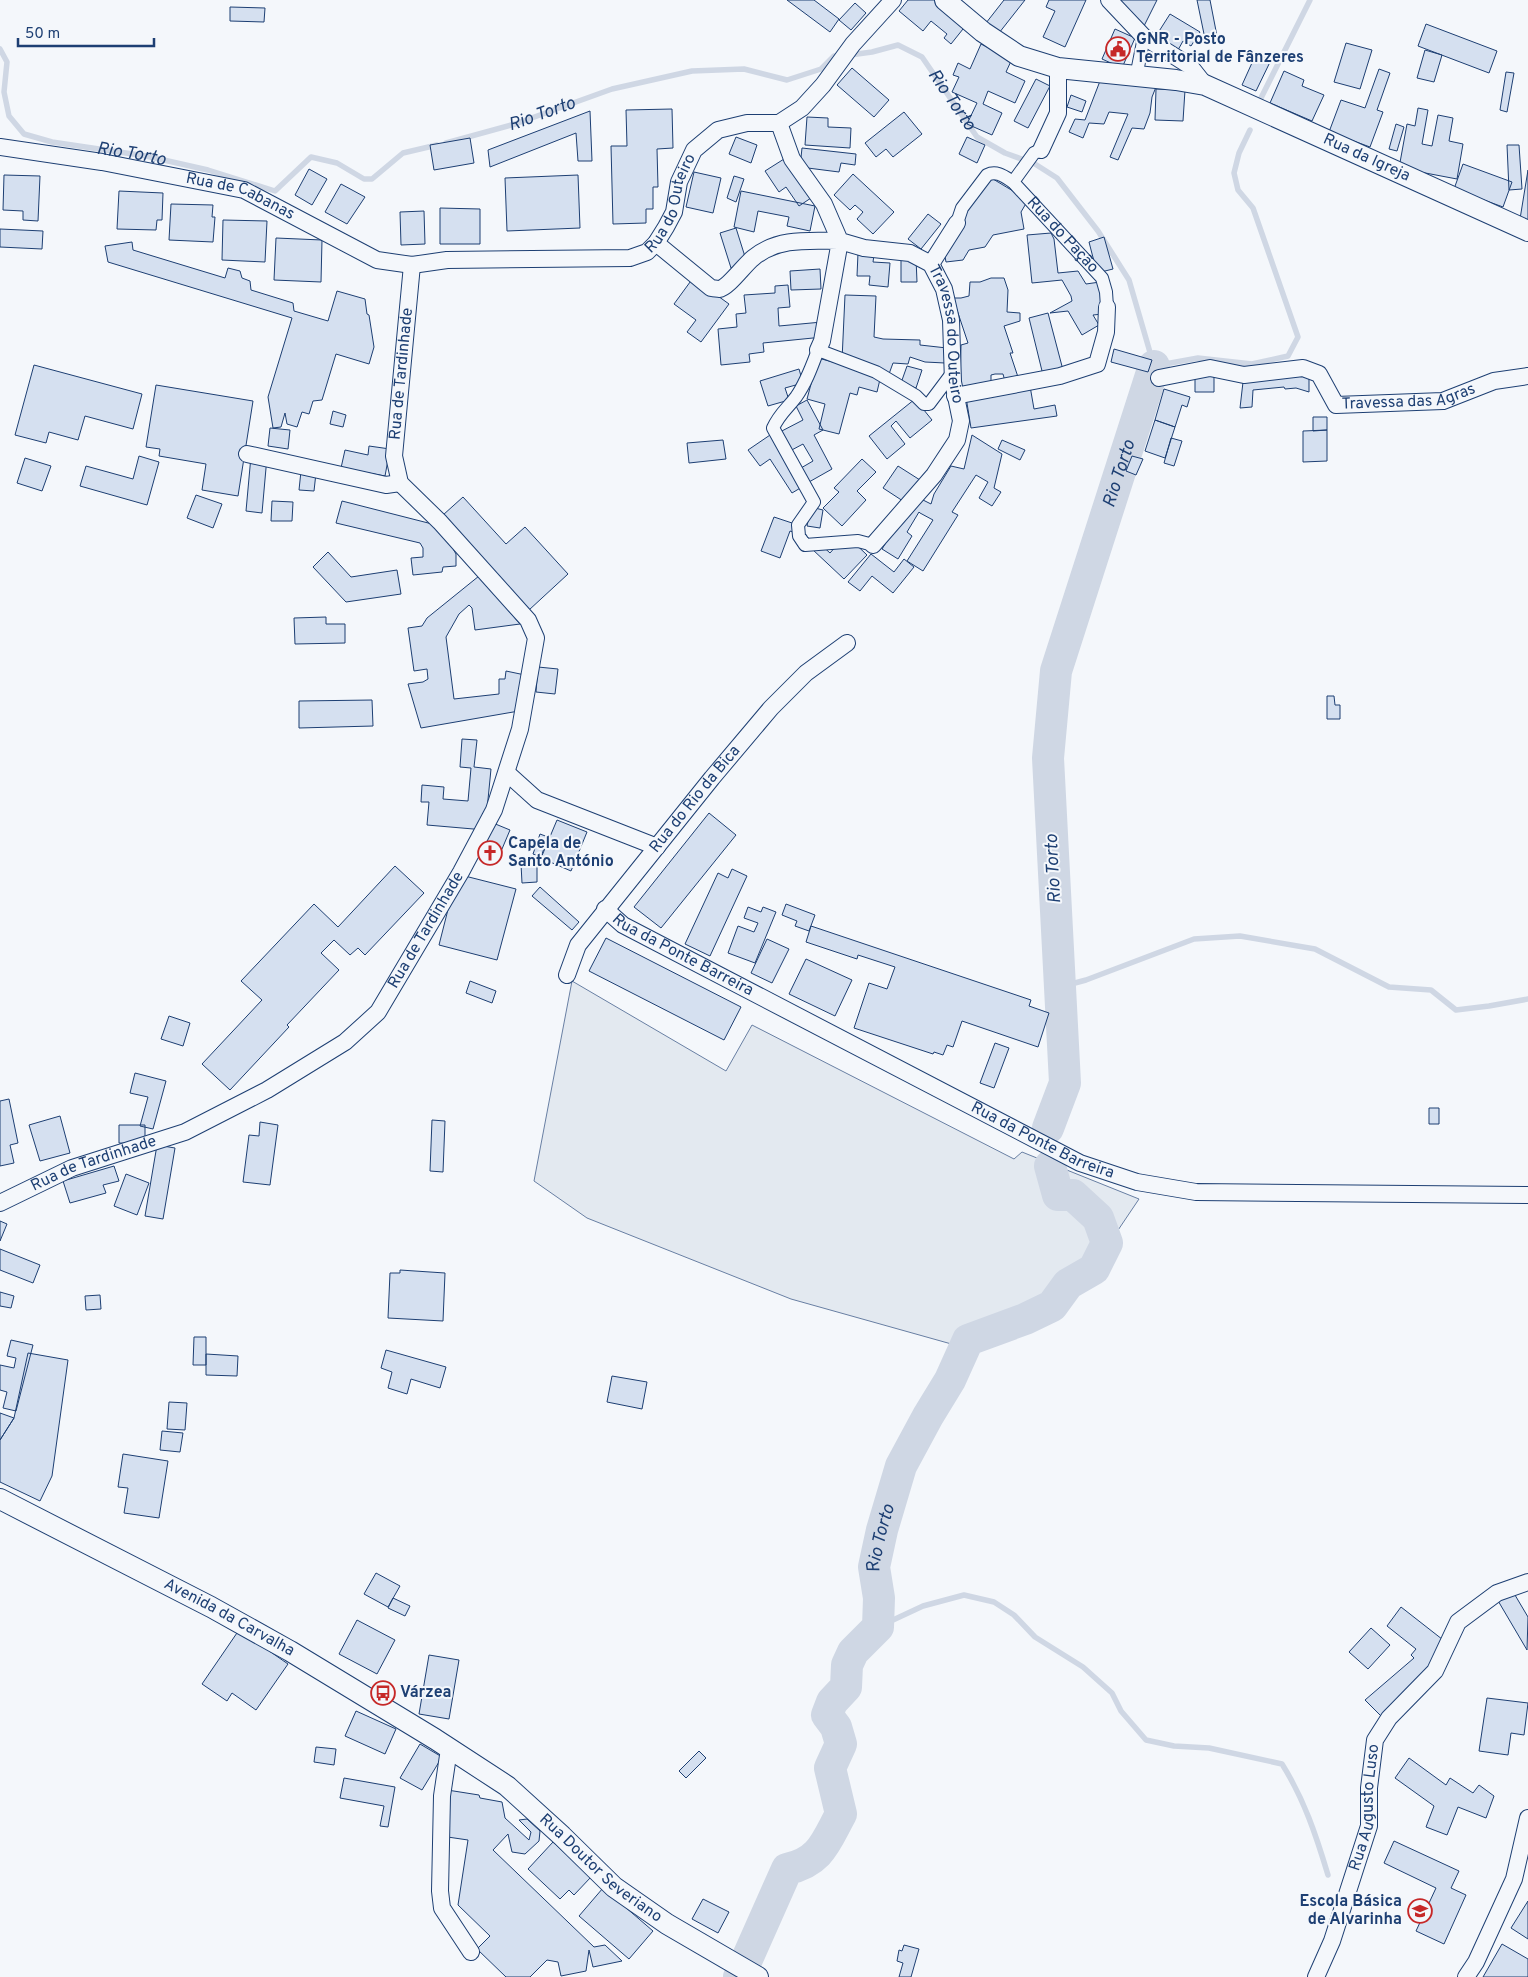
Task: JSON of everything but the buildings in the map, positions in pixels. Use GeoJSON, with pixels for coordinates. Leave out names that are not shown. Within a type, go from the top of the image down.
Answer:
{"type":"FeatureCollection","features":[{"type":"Feature","properties":{"kind":"street"},"geometry":{"type":"LineString","coordinates":[[873,545],[858,541],[805,545],[799,536],[798,525],[814,502],[773,428],[779,415],[796,397],[808,377],[822,341],[840,241],[824,204],[792,159],[779,123],[802,108],[824,85],[853,44],[893,0]]}},
{"type":"Feature","properties":{"kind":"street","name":"Rua da Igreja"},"geometry":{"type":"LineString","coordinates":[[945,0],[984,32],[1019,56],[1058,68],[1176,80],[1205,85],[1528,231]]}},
{"type":"Feature","properties":{"kind":"street"},"geometry":{"type":"LineString","coordinates":[[1109,0],[1144,37],[1190,66],[1205,85]]}},
{"type":"Feature","properties":{"kind":"street"},"geometry":{"type":"LineString","coordinates":[[1136,77],[1144,37]]}},
{"type":"Feature","properties":{"kind":"street","name":"Rua do Pação"},"geometry":{"type":"LineString","coordinates":[[955,396],[1060,376],[1097,364],[1106,332],[1106,292],[1102,278],[1013,182],[1034,156],[1058,113],[1058,68]]}},
{"type":"Feature","properties":{"kind":"street","name":"Rua do Outeiro"},"geometry":{"type":"LineString","coordinates":[[412,265],[447,260],[630,258],[647,252],[656,243],[674,212],[679,182],[694,150],[718,130],[747,123],[779,123]]}},
{"type":"Feature","properties":{"kind":"street","name":"Rua de Cabanas"},"geometry":{"type":"LineString","coordinates":[[0,147],[102,162],[244,190],[377,260],[412,265]]}},
{"type":"Feature","properties":{"kind":"street"},"geometry":{"type":"LineString","coordinates":[[931,264],[957,223],[962,208],[987,175],[992,172],[1000,174],[1013,182]]}},
{"type":"Feature","properties":{"kind":"street","name":"Travessa do Outeiro"},"geometry":{"type":"LineString","coordinates":[[656,243],[711,288],[718,289],[725,287],[754,257],[773,245],[792,241],[840,241],[864,248],[910,252],[931,264],[944,289],[951,320],[955,396],[961,421],[957,440],[934,475],[873,545]]}},
{"type":"Feature","properties":{"kind":"street","name":"Rua de Tardinhade"},"geometry":{"type":"LineString","coordinates":[[0,1203],[72,1168],[185,1132],[267,1090],[345,1042],[378,1012],[461,872],[494,810],[520,729],[536,638],[528,620],[440,522],[400,483],[394,456],[412,265]]}},
{"type":"Feature","properties":{"kind":"street"},"geometry":{"type":"LineString","coordinates":[[818,350],[876,372],[916,396],[924,404],[929,404],[953,372]]}},
{"type":"Feature","properties":{"kind":"street","name":"Travessa das Agras"},"geometry":{"type":"LineString","coordinates":[[1158,378],[1210,368],[1244,375],[1302,368],[1318,374],[1336,405],[1443,401],[1494,381],[1528,376]]}},
{"type":"Feature","properties":{"kind":"street"},"geometry":{"type":"LineString","coordinates":[[247,454],[386,484],[400,483]]}},
{"type":"Feature","properties":{"kind":"street","name":"Rua do Rio da Bica"},"geometry":{"type":"LineString","coordinates":[[567,975],[578,945],[712,778],[771,708],[806,673],[847,643]]}},
{"type":"Feature","properties":{"kind":"street"},"geometry":{"type":"LineString","coordinates":[[507,773],[537,800],[657,847]]}},
{"type":"Feature","properties":{"kind":"street","name":"Rua da Ponte Barreira"},"geometry":{"type":"LineString","coordinates":[[606,909],[623,925],[1080,1163],[1137,1182],[1196,1192],[1528,1195]]}},
{"type":"Feature","properties":{"kind":"street","name":"Avenida da Carvalha"},"geometry":{"type":"LineString","coordinates":[[0,1499],[212,1607],[290,1651],[449,1749]]}},
{"type":"Feature","properties":{"kind":"street","name":"Rua Augusto Luso"},"geometry":{"type":"LineString","coordinates":[[1316,1977],[1332,1941],[1369,1826],[1369,1788],[1375,1740],[1389,1718],[1435,1671],[1458,1622],[1496,1593],[1528,1582]]}},
{"type":"Feature","properties":{"kind":"street"},"geometry":{"type":"LineString","coordinates":[[449,1749],[442,1796],[441,1900],[442,1908],[470,1952]]}},
{"type":"Feature","properties":{"kind":"street","name":"Rua Doutor Severiano"},"geometry":{"type":"LineString","coordinates":[[449,1749],[507,1786],[614,1887],[667,1924],[758,1977]]}},
{"type":"Feature","properties":{"kind":"street"},"geometry":{"type":"LineString","coordinates":[[1466,1977],[1476,1962],[1514,1879],[1528,1818]]}},
{"type":"Feature","properties":{"kind":"shaded area"},"geometry":{"type":"Polygon","coordinates":[[[572,981],[726,1071],[752,1025],[1014,1159],[1022,1152],[1139,1199],[1104,1251],[1003,1329],[959,1338],[955,1345],[791,1299],[587,1218],[534,1181],[572,981]]]}},
{"type":"Feature","properties":{"kind":"waterway"},"geometry":{"type":"LineString","coordinates":[[1261,98],[1310,0]]}},
{"type":"Feature","properties":{"kind":"waterway","name":"Rio Torto"},"geometry":{"type":"LineString","coordinates":[[850,55],[872,52],[898,45],[922,57],[977,137],[1005,153],[1035,164],[1057,178],[1098,231],[1129,280],[1154,366],[1198,358],[1252,364],[1288,356],[1298,337],[1253,208],[1238,190],[1234,173],[1239,153],[1250,130]]}},
{"type":"Feature","properties":{"kind":"waterway","name":"Rio Torto"},"geometry":{"type":"LineString","coordinates":[[0,49],[7,62],[4,92],[9,116],[24,134],[52,142],[146,156],[208,170],[275,191],[311,157],[337,163],[364,179],[372,179],[403,153],[437,145]]}},
{"type":"Feature","properties":{"kind":"waterway","name":"Rio Torto"},"geometry":{"type":"LineString","coordinates":[[446,143],[515,124],[612,89],[692,71],[744,69],[787,80],[821,69],[834,56],[840,56]]}},
{"type":"Feature","properties":{"kind":"waterway","name":"Rio Torto"},"geometry":{"type":"LineString","coordinates":[[1048,1128],[1065,1083],[1048,758],[1056,671],[1154,366]]}},
{"type":"Feature","properties":{"kind":"waterway"},"geometry":{"type":"LineString","coordinates":[[1060,987],[1086,980],[1194,939],[1240,936],[1315,949],[1389,987],[1431,990],[1456,1010],[1528,999]]}},
{"type":"Feature","properties":{"kind":"waterway","name":"Rio Torto"},"geometry":{"type":"LineString","coordinates":[[739,1977],[787,1869],[798,1866],[815,1856],[841,1814],[830,1768],[841,1744],[836,1727],[827,1715],[832,1702],[846,1687],[847,1665],[853,1652],[878,1627],[879,1598],[874,1567],[882,1530],[901,1466],[950,1380],[968,1340],[1025,1319],[1052,1306],[1068,1284],[1094,1269],[1107,1243],[1098,1218],[1073,1195],[1058,1195],[1050,1166]]}},
{"type":"Feature","properties":{"kind":"waterway"},"geometry":{"type":"LineString","coordinates":[[878,1627],[923,1606],[964,1595],[994,1602],[1014,1615],[1035,1637],[1083,1667],[1112,1693],[1121,1711],[1146,1740],[1174,1746],[1209,1748],[1282,1764],[1297,1790],[1309,1818],[1328,1875]]}},
{"type":"Feature","properties":{"kind":"place","name":"GNR - Posto Territorial de Fânzeres"},"geometry":{"type":"Point","coordinates":[1118,49]}},
{"type":"Feature","properties":{"kind":"place","name":"Capela de Santo António"},"geometry":{"type":"Point","coordinates":[490,853]}},
{"type":"Feature","properties":{"kind":"place","name":"Várzea"},"geometry":{"type":"Point","coordinates":[383,1693]}},
{"type":"Feature","properties":{"kind":"place","name":"Escola Básica de Alvarinha"},"geometry":{"type":"Point","coordinates":[1420,1911]}}]}
